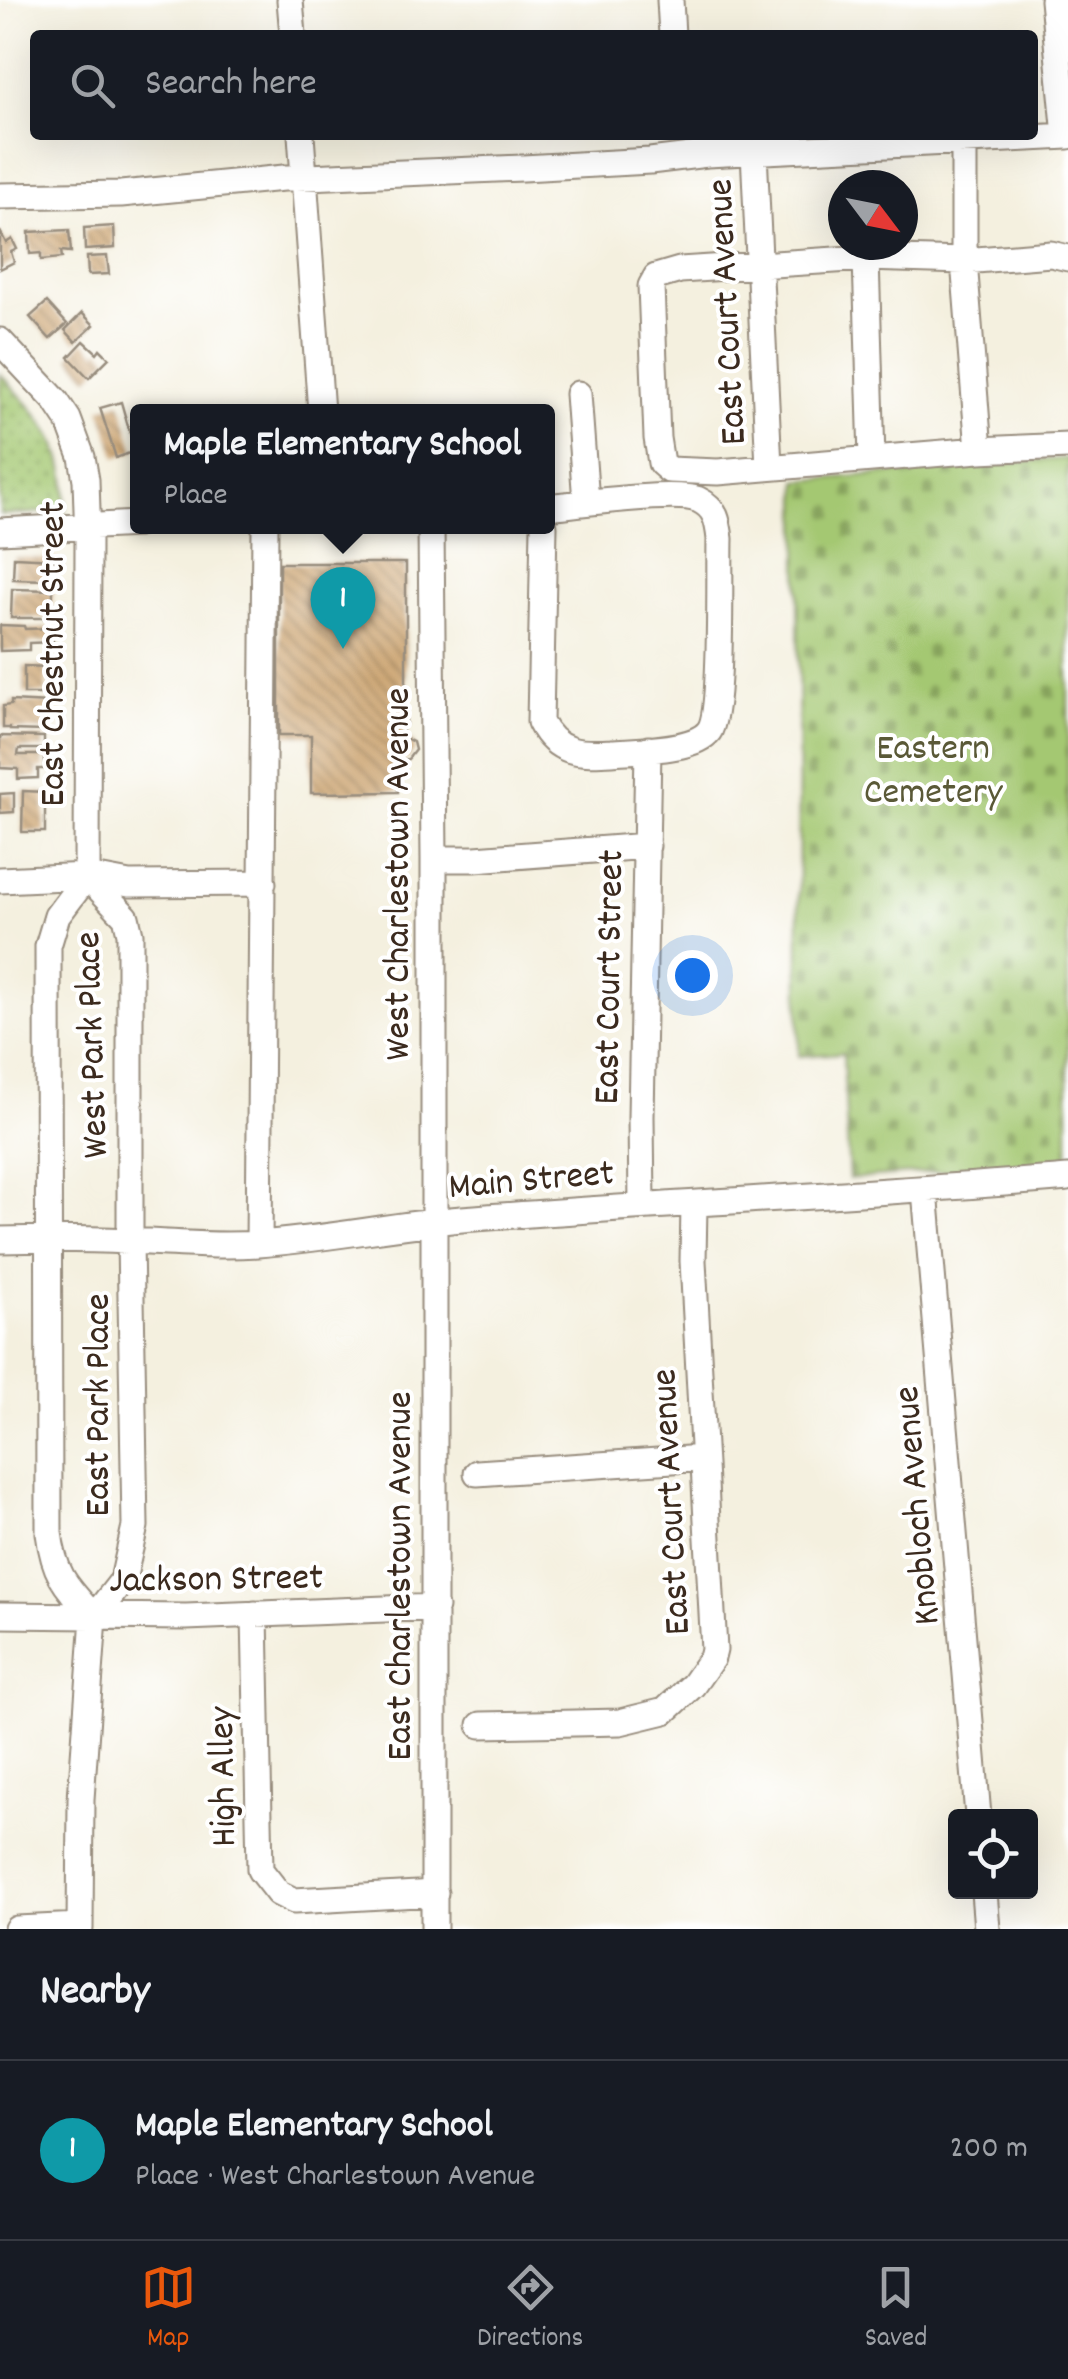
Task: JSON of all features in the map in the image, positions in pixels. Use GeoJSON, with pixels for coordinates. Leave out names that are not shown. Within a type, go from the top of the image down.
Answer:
{"type":"FeatureCollection","features":[{"type":"Feature","properties":{"kind":"street"},"geometry":{"type":"LineString","coordinates":[[290,0],[293,30]]}},
{"type":"Feature","properties":{"kind":"street"},"geometry":{"type":"LineString","coordinates":[[670,0],[672,30]]}},
{"type":"Feature","properties":{"kind":"street"},"geometry":{"type":"LineString","coordinates":[[1038,138],[1067,136],[1053,0]]}},
{"type":"Feature","properties":{"kind":"street"},"geometry":{"type":"LineString","coordinates":[[301,140],[320,404]]}},
{"type":"Feature","properties":{"kind":"street"},"geometry":{"type":"LineString","coordinates":[[0,196],[121,194],[304,177],[650,160],[681,146],[754,152],[998,140]]}},
{"type":"Feature","properties":{"kind":"street"},"geometry":{"type":"LineString","coordinates":[[964,142],[964,260],[980,450]]}},
{"type":"Feature","properties":{"kind":"street","name":"East Court Avenue"},"geometry":{"type":"LineString","coordinates":[[754,152],[769,467]]}},
{"type":"Feature","properties":{"kind":"street"},"geometry":{"type":"LineString","coordinates":[[918,259],[1050,254],[1068,258]]}},
{"type":"Feature","properties":{"kind":"street"},"geometry":{"type":"LineString","coordinates":[[836,260],[680,270],[656,277],[652,286],[661,464],[669,470],[718,472],[1068,446]]}},
{"type":"Feature","properties":{"kind":"street"},"geometry":{"type":"LineString","coordinates":[[866,260],[872,459]]}},
{"type":"Feature","properties":{"kind":"street","name":"East Chestnut Street"},"geometry":{"type":"LineString","coordinates":[[0,341],[68,419],[84,468],[88,527],[87,876]]}},
{"type":"Feature","properties":{"kind":"street"},"geometry":{"type":"LineString","coordinates":[[578,394],[586,502]]}},
{"type":"Feature","properties":{"kind":"street"},"geometry":{"type":"LineString","coordinates":[[544,534],[540,722],[548,738],[587,754],[664,748],[696,740],[708,732],[715,715],[718,518],[695,497],[555,506]]}},
{"type":"Feature","properties":{"kind":"street"},"geometry":{"type":"LineString","coordinates":[[0,531],[130,524]]}},
{"type":"Feature","properties":{"kind":"street"},"geometry":{"type":"LineString","coordinates":[[259,1244],[265,534]]}},
{"type":"Feature","properties":{"kind":"street","name":"West Charlestown Avenue"},"geometry":{"type":"LineString","coordinates":[[431,534],[434,1222]]}},
{"type":"Feature","properties":{"kind":"street","name":"East Court Street"},"geometry":{"type":"LineString","coordinates":[[642,1206],[648,749]]}},
{"type":"Feature","properties":{"kind":"street"},"geometry":{"type":"LineString","coordinates":[[434,859],[647,846]]}},
{"type":"Feature","properties":{"kind":"street"},"geometry":{"type":"LineString","coordinates":[[0,880],[87,876],[129,884],[264,883]]}},
{"type":"Feature","properties":{"kind":"street","name":"West Park Place"},"geometry":{"type":"LineString","coordinates":[[48,1239],[48,946],[57,916],[87,876],[126,917],[130,934],[130,1241]]}},
{"type":"Feature","properties":{"kind":"street","name":"Main Street"},"geometry":{"type":"LineString","coordinates":[[0,1240],[130,1241],[194,1246],[259,1244],[434,1222],[1068,1178]]}},
{"type":"Feature","properties":{"kind":"street","name":"Knobloch Avenue"},"geometry":{"type":"LineString","coordinates":[[925,1190],[977,1809]]}},
{"type":"Feature","properties":{"kind":"street","name":"East Court Avenue"},"geometry":{"type":"LineString","coordinates":[[480,1725],[620,1722],[665,1711],[694,1685],[712,1658],[693,1261],[694,1205]]}},
{"type":"Feature","properties":{"kind":"street","name":"East Charlestown Avenue"},"geometry":{"type":"LineString","coordinates":[[434,1222],[434,1929]]}},
{"type":"Feature","properties":{"kind":"street","name":"East Park Place"},"geometry":{"type":"LineString","coordinates":[[48,1239],[48,1533],[52,1560],[64,1583],[94,1616],[123,1580],[135,1526],[130,1241]]}},
{"type":"Feature","properties":{"kind":"street"},"geometry":{"type":"LineString","coordinates":[[477,1473],[703,1458]]}},
{"type":"Feature","properties":{"kind":"street","name":"Jackson Street"},"geometry":{"type":"LineString","coordinates":[[0,1615],[186,1617],[434,1607]]}},
{"type":"Feature","properties":{"kind":"street","name":"High Alley"},"geometry":{"type":"LineString","coordinates":[[255,1614],[260,1870],[278,1894],[294,1901],[435,1893]]}},
{"type":"Feature","properties":{"kind":"street"},"geometry":{"type":"LineString","coordinates":[[17,1929],[80,1927],[82,1799],[94,1616]]}},
{"type":"Feature","properties":{"kind":"street"},"geometry":{"type":"LineString","coordinates":[[985,1899],[988,1929]]}},
{"type":"Feature","properties":{"kind":"green space"},"geometry":{"type":"Polygon","coordinates":[[[0,374],[40,418],[55,443],[65,476],[65,511],[0,515],[0,374]]]}},
{"type":"Feature","properties":{"kind":"green space","name":"Eastern Cemetery"},"geometry":{"type":"Polygon","coordinates":[[[1068,458],[1068,1161],[849,1179],[843,1053],[799,1056],[798,481],[1068,458]]]}},
{"type":"Feature","properties":{"kind":"building"},"geometry":{"type":"Polygon","coordinates":[[[114,226],[115,248],[85,250],[84,228],[114,226]]]}},
{"type":"Feature","properties":{"kind":"building"},"geometry":{"type":"Polygon","coordinates":[[[69,230],[71,252],[61,251],[62,258],[41,260],[41,253],[30,254],[29,232],[69,230]]]}},
{"type":"Feature","properties":{"kind":"building"},"geometry":{"type":"Polygon","coordinates":[[[0,231],[6,243],[12,239],[17,249],[11,252],[14,262],[0,269],[0,231]]]}},
{"type":"Feature","properties":{"kind":"building"},"geometry":{"type":"Polygon","coordinates":[[[107,256],[109,274],[88,275],[87,257],[107,256]]]}},
{"type":"Feature","properties":{"kind":"building"},"geometry":{"type":"Polygon","coordinates":[[[47,302],[67,324],[50,339],[30,317],[47,302]]]}},
{"type":"Feature","properties":{"kind":"building"},"geometry":{"type":"Polygon","coordinates":[[[82,313],[94,325],[76,342],[65,330],[82,313]]]}},
{"type":"Feature","properties":{"kind":"building"},"geometry":{"type":"Polygon","coordinates":[[[84,341],[109,358],[89,378],[69,357],[84,341]]]}},
{"type":"Feature","properties":{"kind":"building"},"geometry":{"type":"Polygon","coordinates":[[[121,402],[130,434],[130,453],[116,458],[100,408],[121,402]]]}},
{"type":"Feature","properties":{"kind":"building"},"geometry":{"type":"Polygon","coordinates":[[[14,557],[55,559],[54,572],[48,572],[48,580],[13,579],[14,557]]]}},
{"type":"Feature","properties":{"kind":"building"},"geometry":{"type":"Polygon","coordinates":[[[279,563],[406,563],[403,737],[413,742],[415,750],[408,759],[397,760],[398,792],[311,793],[311,735],[279,735],[279,563]]]}},
{"type":"Feature","properties":{"kind":"building"},"geometry":{"type":"Polygon","coordinates":[[[12,589],[53,590],[52,618],[11,618],[12,589]]]}},
{"type":"Feature","properties":{"kind":"building"},"geometry":{"type":"Polygon","coordinates":[[[0,625],[53,628],[53,642],[29,643],[29,650],[0,651],[0,625]]]}},
{"type":"Feature","properties":{"kind":"building"},"geometry":{"type":"Polygon","coordinates":[[[24,666],[47,667],[46,694],[24,694],[24,666]]]}},
{"type":"Feature","properties":{"kind":"building"},"geometry":{"type":"Polygon","coordinates":[[[11,701],[49,703],[45,731],[3,728],[3,706],[11,705],[11,701]]]}},
{"type":"Feature","properties":{"kind":"building"},"geometry":{"type":"Polygon","coordinates":[[[0,736],[44,737],[44,749],[19,749],[18,755],[44,755],[44,769],[38,769],[38,778],[18,779],[18,769],[0,768],[0,736]]]}},
{"type":"Feature","properties":{"kind":"building"},"geometry":{"type":"Polygon","coordinates":[[[23,791],[45,792],[45,832],[22,832],[23,791]]]}},
{"type":"Feature","properties":{"kind":"building"},"geometry":{"type":"Polygon","coordinates":[[[14,793],[14,812],[0,813],[0,794],[14,793]]]}},
{"type":"Feature","properties":{"kind":"place","name":"Maple Elementary School"},"geometry":{"type":"Point","coordinates":[343,649]}}]}
